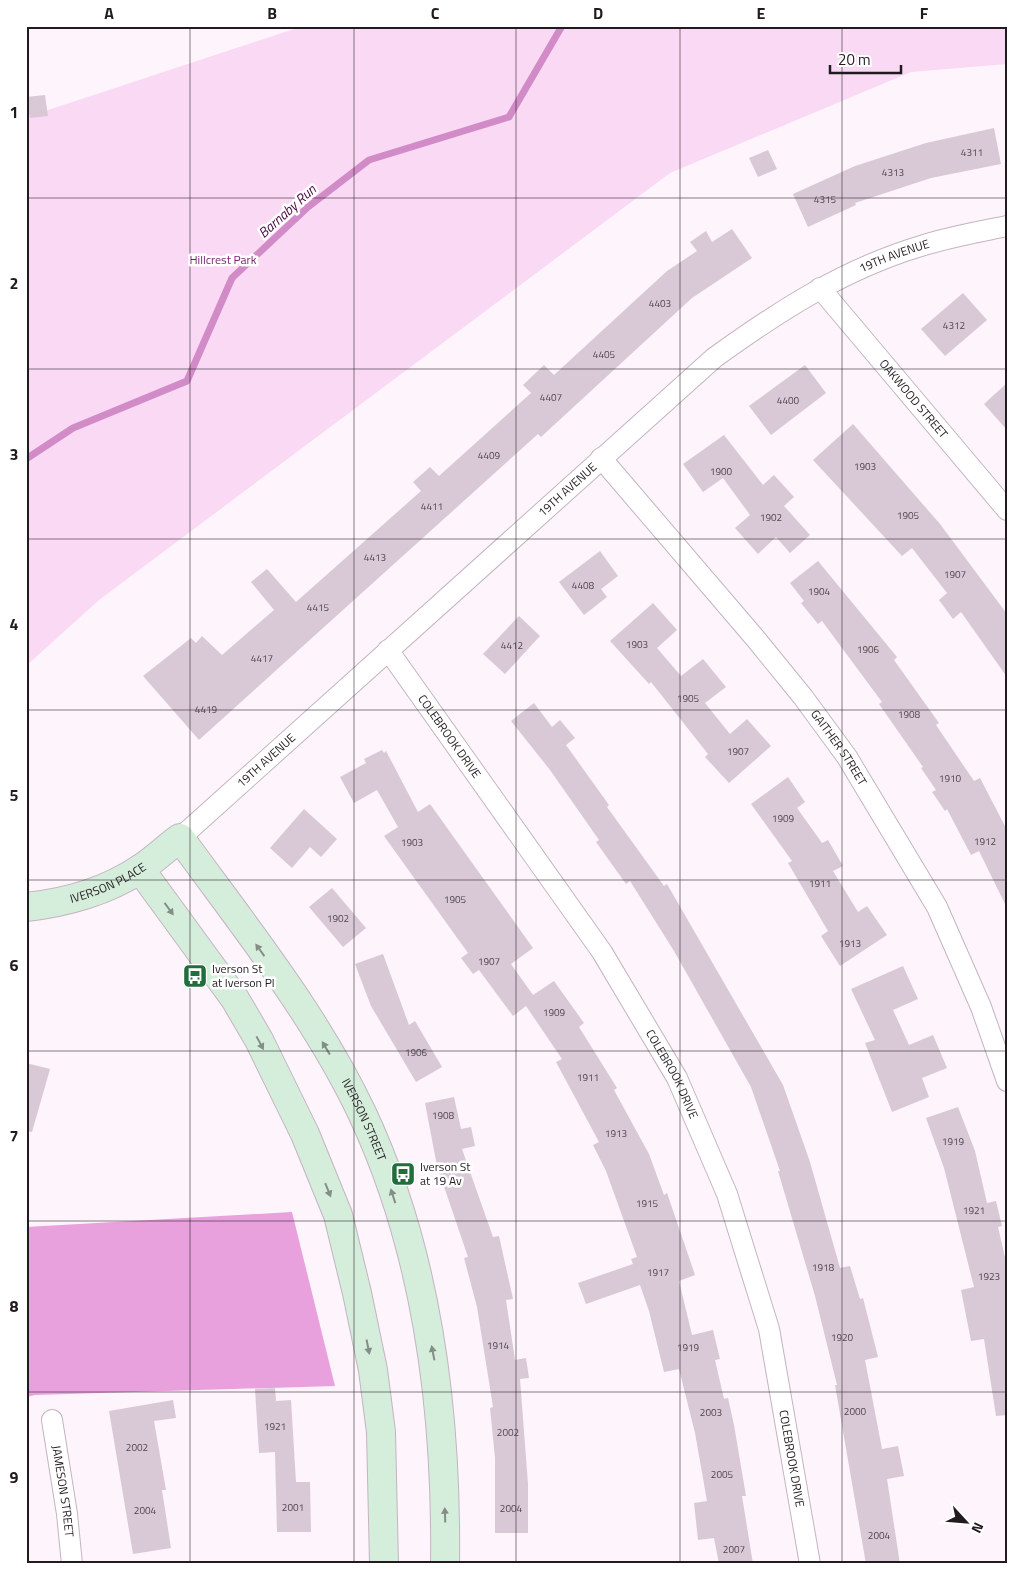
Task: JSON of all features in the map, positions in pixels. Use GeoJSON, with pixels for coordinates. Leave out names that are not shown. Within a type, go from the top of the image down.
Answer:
{"type":"FeatureCollection","features":[{"type":"Feature","properties":{"kind":"main road","name":"IVERSON PLACE"},"geometry":{"type":"LineString","coordinates":[[26,907],[86,895],[140,869],[180,838]]}},
{"type":"Feature","properties":{"kind":"main road","name":"IVERSON STREET"},"geometry":{"type":"LineString","coordinates":[[180,838],[295,997],[362,1113],[386,1174],[421,1294],[435,1368],[442,1437],[445,1564]]}},
{"type":"Feature","properties":{"kind":"main road"},"geometry":{"type":"LineString","coordinates":[[140,869],[235,999],[259,1040],[305,1134],[338,1215],[358,1293],[373,1370],[381,1432],[384,1564]]}},
{"type":"Feature","properties":{"kind":"street","name":"19TH AVENUE"},"geometry":{"type":"LineString","coordinates":[[180,838],[714,358],[770,317],[820,288],[864,267],[921,246],[1007,226]]}},
{"type":"Feature","properties":{"kind":"street","name":"OAKWOOD STREET"},"geometry":{"type":"LineString","coordinates":[[820,288],[1005,506]]}},
{"type":"Feature","properties":{"kind":"street","name":"GAITHER STREET"},"geometry":{"type":"LineString","coordinates":[[601,458],[804,697],[847,757],[937,907],[981,1007],[1007,1081]]}},
{"type":"Feature","properties":{"kind":"street","name":"COLEBROOK DRIVE"},"geometry":{"type":"LineString","coordinates":[[388,650],[602,952],[676,1078],[728,1194],[769,1329],[810,1564]]}},
{"type":"Feature","properties":{"kind":"street","name":"JAMESON STREET"},"geometry":{"type":"LineString","coordinates":[[52,1420],[67,1514],[72,1564]]}},
{"type":"Feature","properties":{"kind":"green space","name":"Hillcrest Park"},"geometry":{"type":"Polygon","coordinates":[[[303,26],[1007,26],[1007,64],[911,72],[670,173],[99,600],[26,666],[26,114],[42,112],[303,26]]]}},
{"type":"Feature","properties":{"kind":"shaded area"},"geometry":{"type":"Polygon","coordinates":[[[292,1212],[335,1386],[35,1395],[26,1397],[26,1227],[292,1212]]]}},
{"type":"Feature","properties":{"kind":"building"},"geometry":{"type":"Polygon","coordinates":[[[45,95],[48,116],[30,118],[26,97],[45,95]]]}},
{"type":"Feature","properties":{"kind":"building"},"geometry":{"type":"Polygon","coordinates":[[[994,128],[1001,164],[931,178],[855,203],[856,205],[808,227],[793,194],[855,166],[926,143],[994,128]]]}},
{"type":"Feature","properties":{"kind":"building"},"geometry":{"type":"Polygon","coordinates":[[[768,150],[777,169],[758,177],[749,158],[768,150]]]}},
{"type":"Feature","properties":{"kind":"building"},"geometry":{"type":"Polygon","coordinates":[[[732,229],[752,258],[692,298],[541,437],[538,434],[199,740],[143,676],[191,638],[196,643],[202,636],[222,655],[274,610],[251,582],[267,569],[296,602],[421,491],[413,482],[430,467],[439,476],[531,393],[523,385],[544,365],[554,375],[667,271],[697,251],[690,242],[706,231],[712,242],[732,229]]]}},
{"type":"Feature","properties":{"kind":"building"},"geometry":{"type":"Polygon","coordinates":[[[963,293],[987,320],[945,356],[921,329],[963,293]]]}},
{"type":"Feature","properties":{"kind":"building"},"geometry":{"type":"Polygon","coordinates":[[[805,365],[826,393],[771,435],[749,406],[805,365]]]}},
{"type":"Feature","properties":{"kind":"building"},"geometry":{"type":"Polygon","coordinates":[[[1007,383],[1007,430],[984,404],[1007,383]]]}},
{"type":"Feature","properties":{"kind":"building"},"geometry":{"type":"Polygon","coordinates":[[[853,424],[940,524],[1007,614],[1007,677],[961,612],[953,619],[939,600],[947,593],[912,548],[902,556],[813,460],[853,424]]]}},
{"type":"Feature","properties":{"kind":"building"},"geometry":{"type":"Polygon","coordinates":[[[724,435],[763,485],[774,475],[794,497],[784,506],[810,535],[790,553],[776,537],[758,554],[735,528],[750,515],[723,478],[703,492],[683,464],[724,435]]]}},
{"type":"Feature","properties":{"kind":"building"},"geometry":{"type":"Polygon","coordinates":[[[600,551],[618,576],[601,589],[607,597],[584,615],[559,582],[600,551]]]}},
{"type":"Feature","properties":{"kind":"building"},"geometry":{"type":"Polygon","coordinates":[[[818,561],[897,657],[894,660],[939,723],[936,725],[974,781],[980,778],[1007,830],[1007,908],[979,851],[971,855],[947,809],[945,811],[932,792],[936,790],[921,768],[923,767],[879,704],[882,702],[822,621],[818,624],[801,603],[804,601],[790,583],[818,561]]]}},
{"type":"Feature","properties":{"kind":"building"},"geometry":{"type":"Polygon","coordinates":[[[653,603],[677,630],[657,648],[681,676],[703,659],[726,687],[705,703],[730,734],[747,719],[771,746],[729,783],[705,757],[708,754],[651,682],[649,684],[610,641],[653,603]]]}},
{"type":"Feature","properties":{"kind":"building"},"geometry":{"type":"Polygon","coordinates":[[[519,616],[540,636],[505,674],[483,654],[519,616]]]}},
{"type":"Feature","properties":{"kind":"building"},"geometry":{"type":"Polygon","coordinates":[[[534,703],[552,727],[560,720],[575,738],[566,745],[609,805],[607,807],[664,886],[667,884],[783,1085],[810,1162],[840,1268],[850,1266],[860,1299],[863,1298],[878,1357],[865,1360],[882,1449],[898,1446],[904,1476],[887,1479],[900,1564],[866,1564],[835,1385],[837,1385],[815,1296],[778,1171],[780,1171],[751,1087],[674,951],[630,881],[626,884],[596,842],[599,840],[550,770],[511,721],[534,703]]]}},
{"type":"Feature","properties":{"kind":"building"},"geometry":{"type":"Polygon","coordinates":[[[382,750],[384,753],[386,751],[418,812],[430,804],[533,948],[511,964],[533,995],[554,981],[584,1023],[579,1027],[617,1088],[614,1090],[649,1154],[664,1195],[667,1193],[695,1275],[679,1281],[692,1335],[713,1330],[720,1359],[715,1360],[724,1399],[728,1398],[734,1425],[746,1496],[742,1496],[753,1564],[719,1564],[714,1538],[698,1540],[694,1503],[707,1501],[695,1433],[679,1369],[664,1372],[649,1311],[640,1285],[586,1304],[578,1283],[633,1264],[631,1259],[637,1257],[606,1171],[593,1145],[599,1142],[556,1062],[562,1059],[526,1006],[513,1016],[479,970],[473,974],[461,958],[468,953],[384,836],[398,827],[377,790],[354,803],[340,777],[366,763],[364,759],[382,750]]]}},
{"type":"Feature","properties":{"kind":"building"},"geometry":{"type":"Polygon","coordinates":[[[788,777],[805,802],[797,808],[822,843],[828,840],[843,866],[833,871],[858,912],[867,906],[887,935],[840,966],[821,936],[828,931],[788,863],[792,861],[751,804],[788,777]]]}},
{"type":"Feature","properties":{"kind":"building"},"geometry":{"type":"Polygon","coordinates":[[[304,809],[337,839],[321,857],[310,847],[292,868],[270,848],[304,809]]]}},
{"type":"Feature","properties":{"kind":"building"},"geometry":{"type":"Polygon","coordinates":[[[332,888],[366,928],[343,947],[309,907],[332,888]]]}},
{"type":"Feature","properties":{"kind":"building"},"geometry":{"type":"Polygon","coordinates":[[[383,954],[409,1025],[415,1021],[442,1067],[416,1082],[371,1006],[355,964],[383,954]]]}},
{"type":"Feature","properties":{"kind":"building"},"geometry":{"type":"Polygon","coordinates":[[[903,966],[918,999],[893,1010],[909,1045],[933,1035],[947,1068],[922,1078],[929,1097],[892,1112],[865,1043],[875,1040],[851,989],[903,966]]]}},
{"type":"Feature","properties":{"kind":"building"},"geometry":{"type":"Polygon","coordinates":[[[26,1063],[50,1069],[32,1132],[26,1131],[26,1063]]]}},
{"type":"Feature","properties":{"kind":"building"},"geometry":{"type":"Polygon","coordinates":[[[454,1097],[461,1129],[471,1127],[475,1146],[462,1149],[493,1237],[499,1236],[513,1299],[506,1300],[515,1360],[526,1358],[529,1378],[520,1379],[528,1484],[528,1533],[495,1533],[495,1458],[490,1408],[493,1407],[477,1307],[464,1258],[468,1257],[437,1166],[425,1103],[454,1097]]]}},
{"type":"Feature","properties":{"kind":"building"},"geometry":{"type":"Polygon","coordinates":[[[958,1107],[975,1151],[987,1203],[996,1201],[1002,1226],[998,1227],[1007,1266],[1007,1415],[996,1416],[984,1339],[971,1341],[961,1290],[974,1287],[944,1168],[926,1118],[958,1107]]]}},
{"type":"Feature","properties":{"kind":"building"},"geometry":{"type":"Polygon","coordinates":[[[275,1388],[276,1401],[291,1400],[296,1482],[310,1482],[311,1532],[277,1532],[275,1452],[259,1453],[255,1389],[275,1388]]]}},
{"type":"Feature","properties":{"kind":"building"},"geometry":{"type":"Polygon","coordinates":[[[173,1400],[176,1418],[154,1421],[166,1490],[162,1490],[171,1548],[133,1554],[109,1411],[173,1400]]]}},
{"type":"Feature","properties":{"kind":"waterway","name":"Barnaby Run"},"geometry":{"type":"LineString","coordinates":[[26,459],[73,428],[187,381],[232,278],[308,207],[369,160],[509,117],[562,26]]}},
{"type":"Feature","properties":{"kind":"place","name":"Iverson St at Iverson Pl"},"geometry":{"type":"Point","coordinates":[195,976]}},
{"type":"Feature","properties":{"kind":"place","name":"Iverson St at 19 Av"},"geometry":{"type":"Point","coordinates":[403,1174]}}]}
